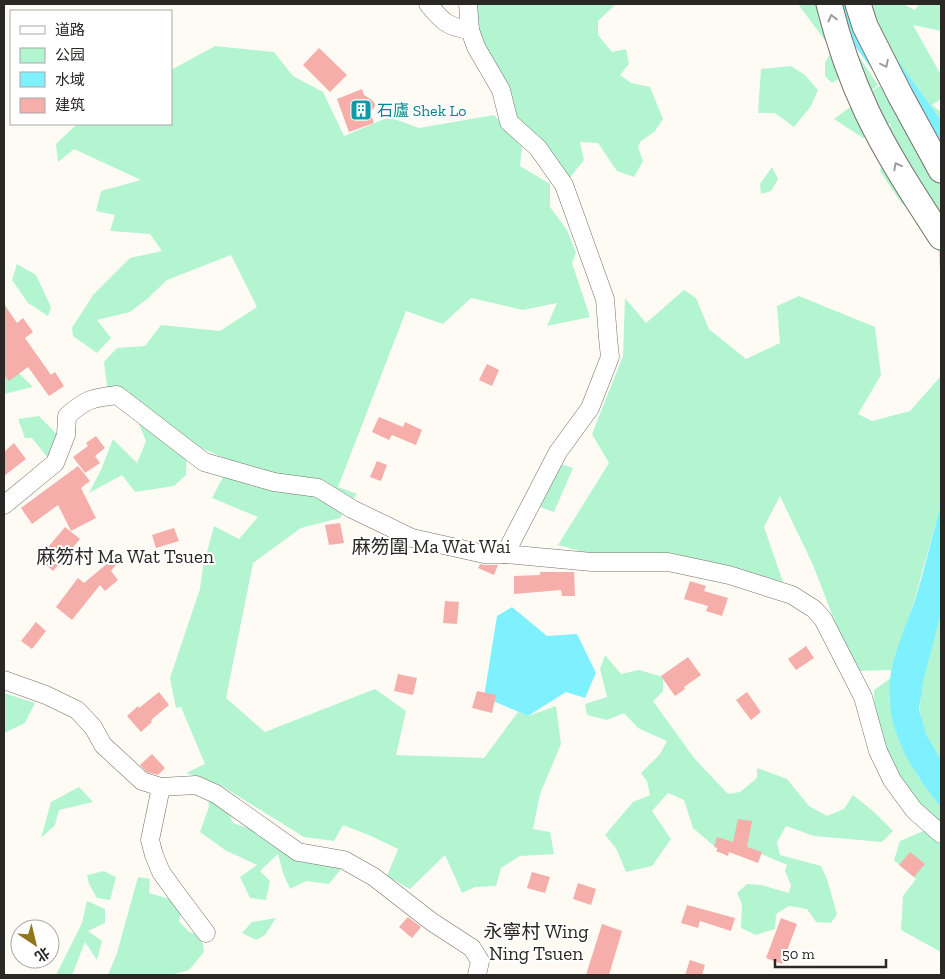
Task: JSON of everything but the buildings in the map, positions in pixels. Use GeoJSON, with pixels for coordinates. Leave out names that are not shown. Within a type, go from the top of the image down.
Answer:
{"type":"FeatureCollection","features":[{"type":"Feature","properties":{"kind":"highway"},"geometry":{"type":"LineString","coordinates":[[829,4],[836,32],[867,112],[910,189],[941,237]]}},
{"type":"Feature","properties":{"kind":"highway"},"geometry":{"type":"LineString","coordinates":[[858,4],[865,26],[941,170]]}},
{"type":"Feature","properties":{"kind":"highway"},"geometry":{"type":"LineString","coordinates":[[910,189],[941,255]]}},
{"type":"Feature","properties":{"kind":"street"},"geometry":{"type":"LineString","coordinates":[[428,4],[438,17],[454,28],[470,30]]}},
{"type":"Feature","properties":{"kind":"street"},"geometry":{"type":"LineString","coordinates":[[468,4],[470,30],[476,47],[501,90],[508,122],[538,148],[564,185],[605,299],[610,357],[590,408],[558,452],[505,554]]}},
{"type":"Feature","properties":{"kind":"street"},"geometry":{"type":"LineString","coordinates":[[4,505],[55,463],[66,436],[67,416],[77,407],[93,398],[117,395],[204,462],[274,482],[318,488],[352,510],[412,538],[484,554],[505,554],[592,562],[668,562],[729,575],[778,590],[801,599],[823,619],[863,697],[878,751],[892,780],[914,810],[941,834]]}},
{"type":"Feature","properties":{"kind":"street"},"geometry":{"type":"LineString","coordinates":[[4,680],[46,695],[77,710],[93,727],[103,745],[142,781],[161,787],[196,785],[216,794],[298,852],[344,860],[374,876],[432,922],[472,948],[480,961],[477,975]]}},
{"type":"Feature","properties":{"kind":"street"},"geometry":{"type":"LineString","coordinates":[[161,787],[150,840],[154,856],[161,872],[206,933]]}},
{"type":"Feature","properties":{"kind":"green space"},"geometry":{"type":"Polygon","coordinates":[[[471,4],[616,4],[598,21],[598,35],[612,52],[626,49],[629,64],[620,75],[631,83],[650,87],[663,119],[655,131],[640,142],[638,147],[643,161],[634,177],[617,171],[598,143],[580,142],[584,160],[564,185],[509,122],[479,52],[471,4]]]}},
{"type":"Feature","properties":{"kind":"green space"},"geometry":{"type":"Polygon","coordinates":[[[798,4],[824,4],[878,85],[868,93],[880,86],[941,176],[941,288],[937,226],[902,204],[880,171],[891,123],[863,138],[834,119],[864,97],[843,76],[832,83],[825,76],[825,63],[832,50],[798,4]]]}},
{"type":"Feature","properties":{"kind":"green space"},"geometry":{"type":"Polygon","coordinates":[[[857,4],[903,4],[915,10],[919,4],[941,4],[941,31],[913,25],[941,75],[941,99],[932,105],[941,112],[941,120],[857,4]]]}},
{"type":"Feature","properties":{"kind":"green space"},"geometry":{"type":"Polygon","coordinates":[[[215,46],[274,52],[293,76],[323,92],[344,136],[389,117],[419,128],[494,115],[522,147],[520,166],[550,184],[550,207],[567,230],[576,253],[572,263],[590,317],[547,326],[557,303],[523,310],[471,298],[443,324],[406,311],[338,487],[357,494],[340,518],[301,528],[253,563],[226,698],[265,732],[375,689],[406,711],[396,755],[484,758],[518,712],[528,716],[556,706],[561,744],[540,794],[533,829],[550,832],[554,854],[520,856],[501,868],[496,886],[475,887],[462,893],[445,855],[410,889],[387,876],[398,849],[343,825],[334,841],[304,837],[222,786],[186,773],[205,764],[181,707],[176,708],[170,678],[200,589],[203,567],[214,526],[239,539],[258,517],[212,498],[222,479],[227,459],[187,442],[186,475],[174,486],[135,492],[122,475],[89,493],[101,470],[113,439],[137,463],[146,441],[137,419],[109,401],[104,362],[117,348],[145,346],[161,325],[220,331],[257,307],[231,255],[167,280],[130,312],[97,320],[111,338],[97,353],[73,336],[72,328],[93,295],[130,258],[162,251],[150,234],[110,231],[115,215],[96,211],[101,191],[141,180],[74,149],[58,162],[56,144],[76,125],[172,125],[172,69],[215,46]]]}},
{"type":"Feature","properties":{"kind":"green space"},"geometry":{"type":"Polygon","coordinates":[[[791,66],[805,75],[818,90],[811,106],[794,127],[775,113],[758,113],[761,69],[791,66]]]}},
{"type":"Feature","properties":{"kind":"green space"},"geometry":{"type":"Polygon","coordinates":[[[772,167],[778,179],[771,191],[761,194],[760,184],[772,167]]]}},
{"type":"Feature","properties":{"kind":"green space"},"geometry":{"type":"Polygon","coordinates":[[[17,264],[36,275],[51,307],[48,316],[28,303],[12,280],[17,264]]]}},
{"type":"Feature","properties":{"kind":"green space"},"geometry":{"type":"Polygon","coordinates":[[[684,290],[696,298],[709,329],[746,359],[780,343],[777,306],[799,296],[875,327],[881,375],[858,414],[872,421],[910,411],[941,376],[941,504],[915,598],[892,670],[854,671],[813,565],[780,496],[764,527],[783,582],[676,554],[601,557],[558,545],[609,463],[592,434],[623,356],[625,298],[646,323],[684,290]]]}},
{"type":"Feature","properties":{"kind":"green space"},"geometry":{"type":"Polygon","coordinates":[[[4,359],[33,387],[4,394],[4,359]]]}},
{"type":"Feature","properties":{"kind":"green space"},"geometry":{"type":"Polygon","coordinates":[[[39,416],[57,434],[48,458],[32,438],[25,438],[18,419],[39,416]]]}},
{"type":"Feature","properties":{"kind":"green space"},"geometry":{"type":"Polygon","coordinates":[[[555,462],[573,468],[554,512],[535,505],[555,462]]]}},
{"type":"Feature","properties":{"kind":"green space"},"geometry":{"type":"Polygon","coordinates":[[[941,614],[941,760],[930,742],[922,723],[920,697],[941,614]]]}},
{"type":"Feature","properties":{"kind":"green space"},"geometry":{"type":"Polygon","coordinates":[[[605,655],[621,674],[639,670],[663,677],[663,691],[653,701],[694,758],[728,794],[740,792],[757,778],[757,768],[787,779],[809,806],[827,816],[844,809],[853,795],[893,831],[882,842],[814,836],[786,826],[777,842],[780,855],[821,866],[827,879],[837,914],[831,923],[816,922],[807,909],[789,906],[776,914],[775,929],[756,935],[741,928],[742,904],[737,893],[747,884],[761,885],[789,893],[791,885],[785,871],[787,865],[759,853],[720,851],[693,828],[684,800],[668,793],[652,811],[671,839],[652,866],[626,872],[616,848],[605,835],[633,802],[650,795],[647,781],[641,773],[660,754],[667,741],[638,728],[624,713],[607,720],[587,715],[585,704],[607,697],[600,669],[605,655]]]}},
{"type":"Feature","properties":{"kind":"green space"},"geometry":{"type":"Polygon","coordinates":[[[891,678],[889,700],[899,741],[918,777],[941,807],[941,827],[915,805],[875,734],[874,690],[891,678]]]}},
{"type":"Feature","properties":{"kind":"green space"},"geometry":{"type":"Polygon","coordinates":[[[4,693],[35,703],[25,723],[4,733],[4,693]]]}},
{"type":"Feature","properties":{"kind":"green space"},"geometry":{"type":"Polygon","coordinates":[[[79,787],[93,802],[59,810],[55,825],[41,838],[51,802],[79,787]]]}},
{"type":"Feature","properties":{"kind":"green space"},"geometry":{"type":"Polygon","coordinates":[[[208,797],[227,810],[233,823],[335,859],[341,869],[329,884],[306,881],[290,889],[278,854],[260,871],[270,881],[266,900],[250,898],[240,877],[257,865],[225,850],[200,832],[209,807],[208,797]]]}},
{"type":"Feature","properties":{"kind":"green space"},"geometry":{"type":"Polygon","coordinates":[[[935,826],[941,831],[941,952],[901,930],[903,896],[916,879],[894,860],[900,841],[935,826]]]}},
{"type":"Feature","properties":{"kind":"green space"},"geometry":{"type":"Polygon","coordinates":[[[104,871],[116,877],[110,900],[97,898],[89,884],[87,875],[104,871]]]}},
{"type":"Feature","properties":{"kind":"green space"},"geometry":{"type":"Polygon","coordinates":[[[138,877],[150,879],[149,893],[177,901],[181,912],[179,921],[189,932],[199,935],[204,952],[189,970],[171,975],[108,975],[117,953],[138,877]]]}},
{"type":"Feature","properties":{"kind":"green space"},"geometry":{"type":"Polygon","coordinates":[[[87,901],[105,909],[105,923],[88,931],[102,941],[97,960],[85,942],[72,975],[56,975],[60,969],[82,923],[87,901]]]}},
{"type":"Feature","properties":{"kind":"green space"},"geometry":{"type":"Polygon","coordinates":[[[276,918],[265,935],[256,940],[242,933],[252,922],[276,918]]]}},
{"type":"Feature","properties":{"kind":"water"},"geometry":{"type":"Polygon","coordinates":[[[824,4],[857,4],[941,120],[941,163],[824,4]]]}},
{"type":"Feature","properties":{"kind":"water"},"geometry":{"type":"Polygon","coordinates":[[[941,504],[941,614],[924,677],[919,709],[926,734],[941,760],[941,807],[918,777],[901,744],[894,727],[889,691],[893,663],[919,588],[941,504]]]}},
{"type":"Feature","properties":{"kind":"water"},"geometry":{"type":"Polygon","coordinates":[[[512,607],[547,636],[577,634],[596,673],[585,698],[566,692],[528,716],[484,697],[497,616],[512,607]]]}},
{"type":"Feature","properties":{"kind":"place","name":"石廬 Shek Lo"},"geometry":{"type":"Point","coordinates":[361,110]}},
{"type":"Feature","properties":{"kind":"district","name":"麻笏圍 Ma Wat Wai"},"geometry":{"type":"Point","coordinates":[431,546]}},
{"type":"Feature","properties":{"kind":"district","name":"麻笏村 Ma Wat Tsuen"},"geometry":{"type":"Point","coordinates":[125,556]}},
{"type":"Feature","properties":{"kind":"district","name":"永寧村 Wing Ning Tsuen"},"geometry":{"type":"Point","coordinates":[536,942]}}]}
